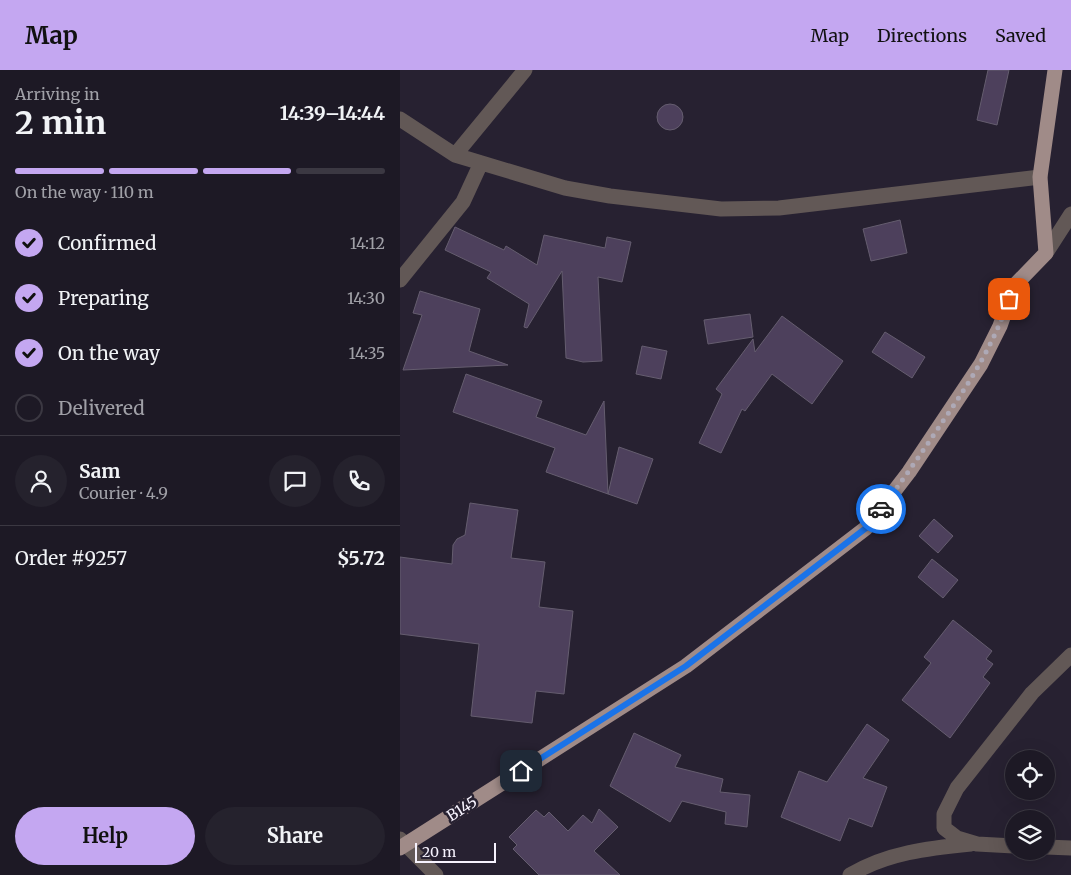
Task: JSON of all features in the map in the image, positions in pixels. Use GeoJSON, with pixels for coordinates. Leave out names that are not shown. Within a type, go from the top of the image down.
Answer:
{"type":"FeatureCollection","features":[{"type":"Feature","properties":{"kind":"main road"},"geometry":{"type":"LineString","coordinates":[[1046,253],[1040,177],[1054,70]]}},
{"type":"Feature","properties":{"kind":"main road","name":"B145"},"geometry":{"type":"LineString","coordinates":[[402,844],[686,666],[866,528],[914,464],[981,364],[1000,326],[1014,286],[1046,253]]}},
{"type":"Feature","properties":{"kind":"street"},"geometry":{"type":"LineString","coordinates":[[455,155],[525,70]]}},
{"type":"Feature","properties":{"kind":"street"},"geometry":{"type":"LineString","coordinates":[[400,119],[455,155],[565,188],[610,196],[722,209],[779,208],[1040,177]]}},
{"type":"Feature","properties":{"kind":"street"},"geometry":{"type":"LineString","coordinates":[[400,280],[463,202],[481,163]]}},
{"type":"Feature","properties":{"kind":"street"},"geometry":{"type":"LineString","coordinates":[[1046,253],[1071,214]]}},
{"type":"Feature","properties":{"kind":"street"},"geometry":{"type":"LineString","coordinates":[[977,844],[957,838],[944,828],[944,814],[957,788],[979,759],[1032,693],[1071,655]]}},
{"type":"Feature","properties":{"kind":"street"},"geometry":{"type":"LineString","coordinates":[[402,844],[436,875]]}},
{"type":"Feature","properties":{"kind":"street"},"geometry":{"type":"LineString","coordinates":[[850,875],[859,869],[924,848],[977,844],[1005,846]]}},
{"type":"Feature","properties":{"kind":"street"},"geometry":{"type":"LineString","coordinates":[[1055,848],[1071,848]]}},
{"type":"Feature","properties":{"kind":"building"},"geometry":{"type":"Polygon","coordinates":[[[988,70],[1009,70],[997,125],[977,120],[988,70]]]}},
{"type":"Feature","properties":{"kind":"building"},"geometry":{"type":"Polygon","coordinates":[[[670,104],[679,108],[683,117],[679,126],[670,130],[661,126],[657,117],[661,108],[670,104]]]}},
{"type":"Feature","properties":{"kind":"building"},"geometry":{"type":"Polygon","coordinates":[[[900,220],[907,253],[871,261],[863,229],[900,220]]]}},
{"type":"Feature","properties":{"kind":"building"},"geometry":{"type":"Polygon","coordinates":[[[455,227],[504,250],[506,246],[537,265],[544,235],[605,248],[607,237],[631,242],[622,282],[598,277],[602,361],[583,362],[566,358],[562,271],[527,328],[524,327],[529,304],[487,278],[491,272],[445,250],[455,227]]]}},
{"type":"Feature","properties":{"kind":"building"},"geometry":{"type":"Polygon","coordinates":[[[420,291],[480,309],[469,351],[508,365],[403,370],[422,315],[413,313],[420,291]]]}},
{"type":"Feature","properties":{"kind":"building"},"geometry":{"type":"Polygon","coordinates":[[[750,314],[753,337],[708,344],[704,320],[750,314]]]}},
{"type":"Feature","properties":{"kind":"building"},"geometry":{"type":"Polygon","coordinates":[[[782,316],[843,361],[812,404],[772,374],[745,411],[742,409],[721,453],[699,443],[722,394],[716,389],[753,339],[755,352],[782,316]]]}},
{"type":"Feature","properties":{"kind":"building"},"geometry":{"type":"Polygon","coordinates":[[[885,332],[925,357],[912,378],[872,352],[885,332]]]}},
{"type":"Feature","properties":{"kind":"building"},"geometry":{"type":"Polygon","coordinates":[[[642,346],[667,351],[661,379],[636,374],[642,346]]]}},
{"type":"Feature","properties":{"kind":"building"},"geometry":{"type":"Polygon","coordinates":[[[466,374],[542,401],[536,417],[586,435],[604,401],[608,494],[546,472],[555,448],[453,412],[466,374]]]}},
{"type":"Feature","properties":{"kind":"building"},"geometry":{"type":"Polygon","coordinates":[[[619,447],[653,459],[637,504],[608,494],[619,447]]]}},
{"type":"Feature","properties":{"kind":"building"},"geometry":{"type":"Polygon","coordinates":[[[470,503],[518,510],[511,558],[545,562],[539,607],[573,611],[564,694],[536,691],[532,723],[471,716],[479,644],[400,634],[400,557],[452,564],[453,545],[457,539],[465,535],[470,503]]]}},
{"type":"Feature","properties":{"kind":"building"},"geometry":{"type":"Polygon","coordinates":[[[934,519],[953,536],[938,553],[919,536],[934,519]]]}},
{"type":"Feature","properties":{"kind":"building"},"geometry":{"type":"Polygon","coordinates":[[[932,559],[958,580],[943,598],[918,577],[932,559]]]}},
{"type":"Feature","properties":{"kind":"building"},"geometry":{"type":"Polygon","coordinates":[[[953,620],[992,651],[986,659],[993,664],[983,677],[990,683],[950,738],[902,700],[931,663],[924,657],[953,620]]]}},
{"type":"Feature","properties":{"kind":"building"},"geometry":{"type":"Polygon","coordinates":[[[867,724],[889,740],[863,778],[887,787],[872,827],[849,818],[840,841],[781,817],[799,771],[827,782],[867,724]]]}},
{"type":"Feature","properties":{"kind":"building"},"geometry":{"type":"Polygon","coordinates":[[[634,733],[681,755],[675,767],[723,779],[720,792],[750,795],[747,827],[725,824],[726,812],[682,801],[670,822],[610,786],[634,733]]]}},
{"type":"Feature","properties":{"kind":"building"},"geometry":{"type":"Polygon","coordinates":[[[599,809],[618,827],[594,851],[620,875],[539,875],[513,849],[517,845],[509,837],[536,810],[544,817],[549,812],[568,831],[583,815],[592,823],[599,809]]]}},
{"type":"Feature","properties":{"kind":"way so far"},"geometry":{"type":"LineString","coordinates":[[881,509],[909,472],[981,364],[1000,326],[1009,299]]}},
{"type":"Feature","properties":{"kind":"route"},"geometry":{"type":"LineString","coordinates":[[521,771],[686,666],[866,528],[881,509]]}}]}
